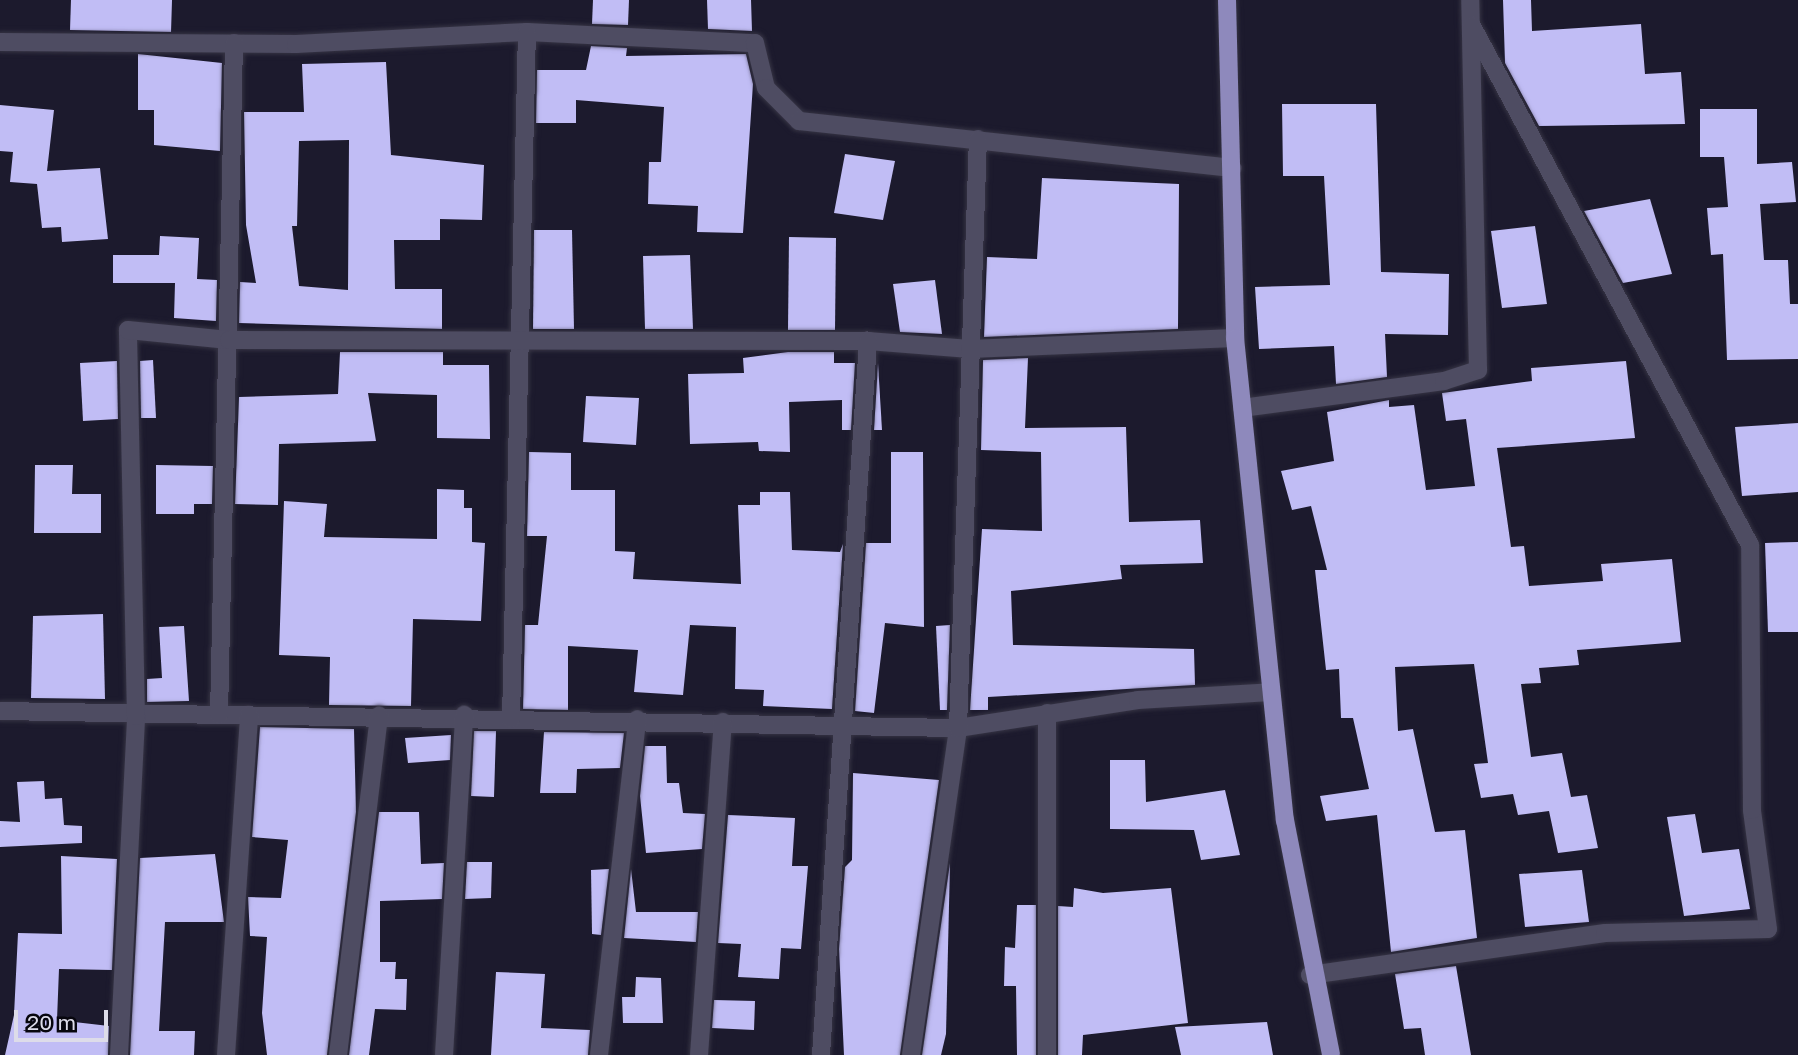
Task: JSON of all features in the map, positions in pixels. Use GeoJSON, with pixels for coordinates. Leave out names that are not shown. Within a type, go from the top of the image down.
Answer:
{"type":"FeatureCollection","features":[{"type":"Feature","properties":{"kind":"main road"},"geometry":{"type":"LineString","coordinates":[[1227,0],[1235,338],[1271,692],[1310,975],[1331,1055]]}},
{"type":"Feature","properties":{"kind":"street"},"geometry":{"type":"LineString","coordinates":[[1242,408],[1444,381],[1478,370],[1470,239],[1471,0]]}},
{"type":"Feature","properties":{"kind":"street"},"geometry":{"type":"LineString","coordinates":[[1310,975],[1605,933],[1768,929],[1752,810],[1750,545],[1472,26]]}},
{"type":"Feature","properties":{"kind":"street"},"geometry":{"type":"LineString","coordinates":[[0,42],[234,43],[527,32],[755,43],[766,88],[799,121],[1232,168]]}},
{"type":"Feature","properties":{"kind":"street"},"geometry":{"type":"LineString","coordinates":[[511,719],[527,32]]}},
{"type":"Feature","properties":{"kind":"street"},"geometry":{"type":"LineString","coordinates":[[219,715],[234,43]]}},
{"type":"Feature","properties":{"kind":"street"},"geometry":{"type":"LineString","coordinates":[[911,1055],[958,728],[978,139]]}},
{"type":"Feature","properties":{"kind":"street"},"geometry":{"type":"LineString","coordinates":[[119,1055],[136,716],[128,330],[229,340],[868,341],[970,349],[1235,338]]}},
{"type":"Feature","properties":{"kind":"street"},"geometry":{"type":"LineString","coordinates":[[821,1055],[845,723],[868,341]]}},
{"type":"Feature","properties":{"kind":"street"},"geometry":{"type":"LineString","coordinates":[[0,711],[136,716],[464,715],[511,719],[845,723],[958,728],[1047,713],[1271,692]]}},
{"type":"Feature","properties":{"kind":"street"},"geometry":{"type":"LineString","coordinates":[[1047,713],[1047,1055]]}},
{"type":"Feature","properties":{"kind":"street"},"geometry":{"type":"LineString","coordinates":[[226,1055],[249,715]]}},
{"type":"Feature","properties":{"kind":"street"},"geometry":{"type":"LineString","coordinates":[[338,1055],[379,715]]}},
{"type":"Feature","properties":{"kind":"street"},"geometry":{"type":"LineString","coordinates":[[444,1055],[464,715]]}},
{"type":"Feature","properties":{"kind":"street"},"geometry":{"type":"LineString","coordinates":[[599,1055],[636,719]]}},
{"type":"Feature","properties":{"kind":"street"},"geometry":{"type":"LineString","coordinates":[[699,1055],[723,722]]}},
{"type":"Feature","properties":{"kind":"building"},"geometry":{"type":"Polygon","coordinates":[[[71,0],[172,0],[171,32],[70,30],[71,0]]]}},
{"type":"Feature","properties":{"kind":"building"},"geometry":{"type":"Polygon","coordinates":[[[593,0],[629,0],[628,25],[592,24],[593,0]]]}},
{"type":"Feature","properties":{"kind":"building"},"geometry":{"type":"Polygon","coordinates":[[[707,0],[751,0],[752,31],[708,29],[707,0]]]}},
{"type":"Feature","properties":{"kind":"building"},"geometry":{"type":"Polygon","coordinates":[[[1503,0],[1531,0],[1532,31],[1641,24],[1645,74],[1681,72],[1685,124],[1539,126],[1505,63],[1503,0]]]}},
{"type":"Feature","properties":{"kind":"building"},"geometry":{"type":"Polygon","coordinates":[[[591,46],[627,48],[626,56],[746,54],[753,84],[743,233],[697,232],[698,206],[648,204],[649,162],[661,162],[664,107],[576,100],[576,123],[536,123],[537,70],[586,70],[591,46]]]}},
{"type":"Feature","properties":{"kind":"building"},"geometry":{"type":"Polygon","coordinates":[[[138,54],[222,63],[220,151],[154,145],[154,110],[138,110],[138,54]]]}},
{"type":"Feature","properties":{"kind":"building"},"geometry":{"type":"Polygon","coordinates":[[[386,62],[391,155],[484,165],[482,220],[440,219],[440,240],[394,240],[395,289],[442,289],[442,329],[239,323],[240,282],[256,283],[246,225],[244,112],[304,112],[302,64],[386,62]],[[349,140],[299,141],[297,226],[292,226],[299,286],[348,290],[349,140]]]}},
{"type":"Feature","properties":{"kind":"building"},"geometry":{"type":"Polygon","coordinates":[[[1282,104],[1376,104],[1381,272],[1449,274],[1448,335],[1385,334],[1387,377],[1336,384],[1334,346],[1259,349],[1255,287],[1330,285],[1324,176],[1283,176],[1282,104]]]}},
{"type":"Feature","properties":{"kind":"building"},"geometry":{"type":"Polygon","coordinates":[[[0,105],[54,110],[47,171],[100,168],[108,239],[62,242],[61,227],[42,228],[37,184],[10,182],[13,152],[0,151],[0,105]]]}},
{"type":"Feature","properties":{"kind":"building"},"geometry":{"type":"Polygon","coordinates":[[[1700,109],[1757,109],[1757,164],[1792,162],[1796,202],[1760,204],[1764,260],[1788,260],[1790,304],[1798,304],[1798,359],[1727,360],[1723,254],[1711,255],[1707,208],[1728,207],[1724,157],[1700,157],[1700,109]]]}},
{"type":"Feature","properties":{"kind":"building"},"geometry":{"type":"Polygon","coordinates":[[[845,154],[895,161],[883,220],[834,213],[845,154]]]}},
{"type":"Feature","properties":{"kind":"building"},"geometry":{"type":"Polygon","coordinates":[[[1042,178],[1179,184],[1178,329],[984,337],[987,257],[1037,259],[1042,178]]]}},
{"type":"Feature","properties":{"kind":"building"},"geometry":{"type":"Polygon","coordinates":[[[1650,199],[1672,274],[1623,283],[1584,211],[1650,199]]]}},
{"type":"Feature","properties":{"kind":"building"},"geometry":{"type":"Polygon","coordinates":[[[1535,226],[1547,304],[1502,308],[1491,231],[1535,226]]]}},
{"type":"Feature","properties":{"kind":"building"},"geometry":{"type":"Polygon","coordinates":[[[534,230],[572,230],[574,329],[533,329],[534,230]]]}},
{"type":"Feature","properties":{"kind":"building"},"geometry":{"type":"Polygon","coordinates":[[[160,236],[199,238],[197,279],[217,280],[216,321],[174,318],[175,283],[113,283],[113,255],[159,255],[160,236]]]}},
{"type":"Feature","properties":{"kind":"building"},"geometry":{"type":"Polygon","coordinates":[[[789,237],[836,238],[835,330],[788,330],[789,237]]]}},
{"type":"Feature","properties":{"kind":"building"},"geometry":{"type":"Polygon","coordinates":[[[690,255],[693,329],[645,329],[643,256],[690,255]]]}},
{"type":"Feature","properties":{"kind":"building"},"geometry":{"type":"Polygon","coordinates":[[[935,280],[942,334],[900,332],[893,284],[935,280]]]}},
{"type":"Feature","properties":{"kind":"building"},"geometry":{"type":"Polygon","coordinates":[[[340,352],[443,352],[443,365],[489,365],[490,439],[437,438],[437,395],[368,393],[376,441],[279,444],[278,505],[235,504],[239,397],[338,394],[340,352]]]}},
{"type":"Feature","properties":{"kind":"building"},"geometry":{"type":"Polygon","coordinates":[[[788,352],[834,352],[834,363],[855,363],[851,430],[842,430],[842,400],[789,402],[790,452],[759,451],[758,442],[690,444],[688,374],[744,373],[743,358],[788,352]]]}},
{"type":"Feature","properties":{"kind":"building"},"geometry":{"type":"Polygon","coordinates":[[[1028,358],[1025,428],[1126,427],[1129,522],[1200,520],[1203,563],[1120,565],[1122,579],[1011,591],[1013,645],[1194,649],[1195,685],[988,697],[988,710],[970,710],[982,529],[1042,531],[1041,452],[981,450],[983,360],[1028,358]]]}},
{"type":"Feature","properties":{"kind":"building"},"geometry":{"type":"Polygon","coordinates":[[[153,360],[156,418],[141,418],[140,361],[153,360]]]}},
{"type":"Feature","properties":{"kind":"building"},"geometry":{"type":"Polygon","coordinates":[[[117,361],[118,419],[83,421],[80,363],[117,361]]]}},
{"type":"Feature","properties":{"kind":"building"},"geometry":{"type":"Polygon","coordinates":[[[1626,361],[1635,438],[1497,448],[1511,547],[1524,546],[1529,586],[1603,581],[1601,564],[1672,559],[1681,642],[1577,650],[1579,665],[1539,668],[1541,683],[1521,684],[1531,757],[1562,753],[1571,797],[1587,795],[1598,848],[1558,853],[1549,811],[1518,815],[1513,794],[1481,798],[1474,764],[1488,763],[1474,664],[1395,667],[1398,731],[1413,729],[1435,832],[1465,830],[1477,938],[1391,952],[1377,815],[1326,821],[1320,796],[1369,789],[1353,718],[1341,718],[1339,669],[1326,670],[1315,570],[1327,570],[1311,506],[1292,510],[1281,471],[1334,461],[1327,412],[1389,400],[1389,407],[1414,405],[1426,490],[1475,486],[1466,419],[1446,421],[1442,393],[1532,381],[1531,368],[1626,361]]]}},
{"type":"Feature","properties":{"kind":"building"},"geometry":{"type":"Polygon","coordinates":[[[878,363],[882,430],[874,430],[878,363]]]}},
{"type":"Feature","properties":{"kind":"building"},"geometry":{"type":"Polygon","coordinates":[[[586,396],[639,398],[636,445],[583,442],[586,396]]]}},
{"type":"Feature","properties":{"kind":"building"},"geometry":{"type":"Polygon","coordinates":[[[1798,423],[1798,492],[1742,496],[1735,427],[1798,423]]]}},
{"type":"Feature","properties":{"kind":"building"},"geometry":{"type":"Polygon","coordinates":[[[529,452],[571,453],[571,490],[615,490],[615,551],[635,552],[633,579],[741,584],[738,505],[760,505],[760,492],[790,492],[792,550],[840,552],[843,544],[832,709],[763,706],[764,690],[735,689],[736,627],[690,625],[683,695],[634,692],[638,650],[568,646],[568,710],[523,709],[525,625],[538,625],[547,536],[527,536],[529,452]]]}},
{"type":"Feature","properties":{"kind":"building"},"geometry":{"type":"Polygon","coordinates":[[[891,452],[923,452],[924,627],[885,623],[874,713],[855,711],[866,543],[891,543],[891,452]]]}},
{"type":"Feature","properties":{"kind":"building"},"geometry":{"type":"Polygon","coordinates":[[[35,465],[73,465],[72,494],[101,494],[101,533],[34,533],[35,465]]]}},
{"type":"Feature","properties":{"kind":"building"},"geometry":{"type":"Polygon","coordinates":[[[156,465],[213,466],[212,504],[194,504],[194,514],[156,514],[156,465]]]}},
{"type":"Feature","properties":{"kind":"building"},"geometry":{"type":"Polygon","coordinates":[[[437,489],[464,490],[464,508],[472,508],[472,542],[485,543],[481,621],[413,619],[411,706],[329,705],[330,657],[279,655],[284,501],[327,504],[324,537],[437,539],[437,489]]]}},
{"type":"Feature","properties":{"kind":"building"},"geometry":{"type":"Polygon","coordinates":[[[1798,542],[1798,632],[1768,632],[1765,543],[1798,542]]]}},
{"type":"Feature","properties":{"kind":"building"},"geometry":{"type":"Polygon","coordinates":[[[103,614],[105,699],[31,698],[33,616],[103,614]]]}},
{"type":"Feature","properties":{"kind":"building"},"geometry":{"type":"Polygon","coordinates":[[[950,625],[947,710],[940,710],[936,626],[950,625]]]}},
{"type":"Feature","properties":{"kind":"building"},"geometry":{"type":"Polygon","coordinates":[[[184,626],[189,701],[147,702],[147,679],[162,678],[159,627],[184,626]]]}},
{"type":"Feature","properties":{"kind":"building"},"geometry":{"type":"Polygon","coordinates":[[[260,727],[354,729],[356,812],[327,1055],[267,1055],[262,1013],[267,937],[250,936],[248,897],[281,898],[288,840],[252,837],[260,727]]]}},
{"type":"Feature","properties":{"kind":"building"},"geometry":{"type":"Polygon","coordinates":[[[474,731],[496,731],[494,797],[471,796],[474,731]]]}},
{"type":"Feature","properties":{"kind":"building"},"geometry":{"type":"Polygon","coordinates":[[[544,732],[624,733],[620,768],[577,769],[576,793],[540,793],[544,732]]]}},
{"type":"Feature","properties":{"kind":"building"},"geometry":{"type":"Polygon","coordinates":[[[451,735],[450,760],[408,763],[405,738],[451,735]]]}},
{"type":"Feature","properties":{"kind":"building"},"geometry":{"type":"Polygon","coordinates":[[[645,746],[666,746],[667,783],[679,783],[683,813],[705,814],[702,849],[646,853],[640,796],[645,746]]]}},
{"type":"Feature","properties":{"kind":"building"},"geometry":{"type":"Polygon","coordinates":[[[1110,760],[1145,760],[1146,802],[1225,790],[1240,855],[1201,860],[1194,830],[1110,829],[1110,760]]]}},
{"type":"Feature","properties":{"kind":"building"},"geometry":{"type":"Polygon","coordinates":[[[853,773],[939,780],[900,1055],[844,1055],[839,949],[845,867],[852,860],[853,773]]]}},
{"type":"Feature","properties":{"kind":"building"},"geometry":{"type":"Polygon","coordinates":[[[44,781],[45,799],[62,798],[64,825],[82,826],[82,843],[0,847],[0,821],[20,822],[17,782],[44,781]]]}},
{"type":"Feature","properties":{"kind":"building"},"geometry":{"type":"Polygon","coordinates":[[[379,812],[419,812],[421,864],[444,863],[442,899],[380,901],[380,962],[396,962],[395,979],[407,979],[406,1010],[375,1009],[369,1055],[349,1055],[379,812]]]}},
{"type":"Feature","properties":{"kind":"building"},"geometry":{"type":"Polygon","coordinates":[[[1695,814],[1702,853],[1739,849],[1750,909],[1684,916],[1667,817],[1695,814]]]}},
{"type":"Feature","properties":{"kind":"building"},"geometry":{"type":"Polygon","coordinates":[[[728,815],[795,818],[792,866],[808,866],[801,949],[781,948],[779,979],[738,977],[741,944],[718,943],[728,815]]]}},
{"type":"Feature","properties":{"kind":"building"},"geometry":{"type":"Polygon","coordinates":[[[215,854],[224,922],[165,922],[159,1031],[195,1031],[194,1055],[130,1055],[140,858],[215,854]]]}},
{"type":"Feature","properties":{"kind":"building"},"geometry":{"type":"Polygon","coordinates":[[[61,856],[117,859],[112,970],[59,969],[57,1020],[109,1026],[108,1055],[5,1055],[14,1015],[18,933],[62,934],[61,856]]]}},
{"type":"Feature","properties":{"kind":"building"},"geometry":{"type":"Polygon","coordinates":[[[467,862],[492,862],[491,898],[465,899],[467,862]]]}},
{"type":"Feature","properties":{"kind":"building"},"geometry":{"type":"Polygon","coordinates":[[[950,863],[946,1034],[941,1055],[922,1055],[950,863]]]}},
{"type":"Feature","properties":{"kind":"building"},"geometry":{"type":"Polygon","coordinates":[[[609,869],[601,935],[592,934],[591,870],[609,869]]]}},
{"type":"Feature","properties":{"kind":"building"},"geometry":{"type":"Polygon","coordinates":[[[631,869],[636,912],[698,912],[696,942],[624,938],[631,869]]]}},
{"type":"Feature","properties":{"kind":"building"},"geometry":{"type":"Polygon","coordinates":[[[1582,870],[1589,922],[1525,927],[1519,874],[1582,870]]]}},
{"type":"Feature","properties":{"kind":"building"},"geometry":{"type":"Polygon","coordinates":[[[1074,888],[1103,893],[1171,888],[1188,1023],[1083,1035],[1082,1055],[1058,1055],[1058,906],[1073,907],[1074,888]]]}},
{"type":"Feature","properties":{"kind":"building"},"geometry":{"type":"Polygon","coordinates":[[[1017,905],[1036,905],[1036,1055],[1017,1055],[1016,986],[1004,986],[1005,947],[1015,948],[1017,905]]]}},
{"type":"Feature","properties":{"kind":"building"},"geometry":{"type":"Polygon","coordinates":[[[1456,966],[1471,1055],[1425,1055],[1421,1028],[1404,1029],[1395,974],[1456,966]]]}},
{"type":"Feature","properties":{"kind":"building"},"geometry":{"type":"Polygon","coordinates":[[[496,972],[545,974],[541,1028],[590,1030],[588,1055],[491,1055],[496,972]]]}},
{"type":"Feature","properties":{"kind":"building"},"geometry":{"type":"Polygon","coordinates":[[[636,977],[661,978],[663,1023],[623,1023],[622,997],[635,997],[636,977]]]}},
{"type":"Feature","properties":{"kind":"building"},"geometry":{"type":"Polygon","coordinates":[[[714,1000],[755,1001],[754,1030],[712,1028],[714,1000]]]}},
{"type":"Feature","properties":{"kind":"building"},"geometry":{"type":"Polygon","coordinates":[[[1267,1022],[1273,1055],[1181,1055],[1175,1027],[1267,1022]]]}}]}
